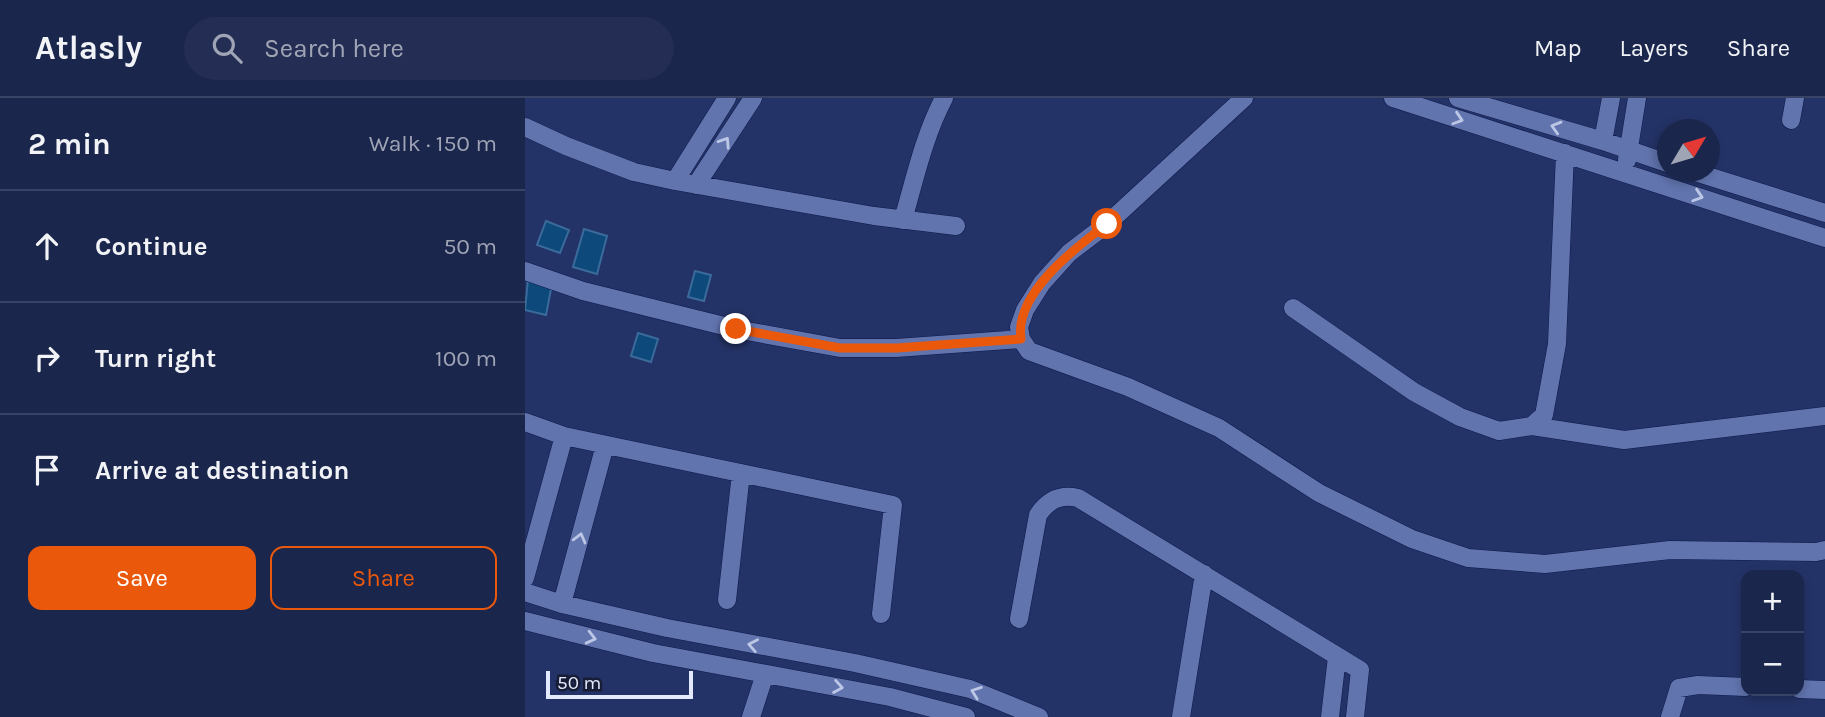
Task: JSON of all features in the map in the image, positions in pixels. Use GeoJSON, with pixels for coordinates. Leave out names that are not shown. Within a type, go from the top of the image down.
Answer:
{"type":"FeatureCollection","features":[{"type":"Feature","properties":{"kind":"street"},"geometry":{"type":"LineString","coordinates":[[675,181],[727,98]]}},
{"type":"Feature","properties":{"kind":"street"},"geometry":{"type":"LineString","coordinates":[[696,185],[753,98]]}},
{"type":"Feature","properties":{"kind":"street"},"geometry":{"type":"LineString","coordinates":[[903,220],[933,119],[944,98]]}},
{"type":"Feature","properties":{"kind":"street"},"geometry":{"type":"LineString","coordinates":[[1244,98],[1107,224],[1069,253],[1042,283],[1025,310],[1019,327],[1021,339],[1029,351],[1128,387],[1219,428],[1319,493],[1412,539],[1468,558],[1545,564],[1670,550],[1825,550]]}},
{"type":"Feature","properties":{"kind":"street"},"geometry":{"type":"LineString","coordinates":[[1393,98],[1825,238]]}},
{"type":"Feature","properties":{"kind":"street"},"geometry":{"type":"LineString","coordinates":[[1458,98],[1657,159]]}},
{"type":"Feature","properties":{"kind":"street"},"geometry":{"type":"LineString","coordinates":[[1603,141],[1611,98]]}},
{"type":"Feature","properties":{"kind":"street"},"geometry":{"type":"LineString","coordinates":[[1625,173],[1637,98]]}},
{"type":"Feature","properties":{"kind":"street"},"geometry":{"type":"LineString","coordinates":[[1791,120],[1795,98]]}},
{"type":"Feature","properties":{"kind":"street"},"geometry":{"type":"LineString","coordinates":[[525,127],[634,172],[761,198],[956,226]]}},
{"type":"Feature","properties":{"kind":"street"},"geometry":{"type":"LineString","coordinates":[[1532,426],[1544,415],[1557,344],[1565,153]]}},
{"type":"Feature","properties":{"kind":"street"},"geometry":{"type":"LineString","coordinates":[[1720,180],[1825,213]]}},
{"type":"Feature","properties":{"kind":"street"},"geometry":{"type":"LineString","coordinates":[[525,271],[583,291],[711,322],[840,348],[897,348],[1021,339]]}},
{"type":"Feature","properties":{"kind":"street"},"geometry":{"type":"LineString","coordinates":[[1293,308],[1414,392],[1459,417],[1499,431],[1532,426],[1623,440],[1825,416]]}},
{"type":"Feature","properties":{"kind":"street"},"geometry":{"type":"LineString","coordinates":[[525,422],[564,436],[893,505],[881,614]]}},
{"type":"Feature","properties":{"kind":"street"},"geometry":{"type":"LineString","coordinates":[[525,578],[564,436]]}},
{"type":"Feature","properties":{"kind":"street"},"geometry":{"type":"LineString","coordinates":[[562,604],[605,444]]}},
{"type":"Feature","properties":{"kind":"street"},"geometry":{"type":"LineString","coordinates":[[727,600],[741,473]]}},
{"type":"Feature","properties":{"kind":"street"},"geometry":{"type":"LineString","coordinates":[[1019,619],[1038,515],[1046,503],[1067,496],[1078,498],[1360,670],[1355,717]]}},
{"type":"Feature","properties":{"kind":"street"},"geometry":{"type":"LineString","coordinates":[[1181,717],[1204,574]]}},
{"type":"Feature","properties":{"kind":"street"},"geometry":{"type":"LineString","coordinates":[[525,592],[562,604],[667,628],[855,663],[970,689],[1039,717]]}},
{"type":"Feature","properties":{"kind":"street"},"geometry":{"type":"LineString","coordinates":[[525,621],[653,653],[890,697],[966,717]]}},
{"type":"Feature","properties":{"kind":"street"},"geometry":{"type":"LineString","coordinates":[[1329,717],[1337,657]]}},
{"type":"Feature","properties":{"kind":"street"},"geometry":{"type":"LineString","coordinates":[[751,717],[765,674]]}},
{"type":"Feature","properties":{"kind":"street"},"geometry":{"type":"LineString","coordinates":[[1670,717],[1679,688],[1698,685],[1741,687]]}},
{"type":"Feature","properties":{"kind":"street"},"geometry":{"type":"LineString","coordinates":[[1804,689],[1825,690]]}},
{"type":"Feature","properties":{"kind":"building"},"geometry":{"type":"Polygon","coordinates":[[[546,221],[569,230],[560,253],[537,245],[546,221]]]}},
{"type":"Feature","properties":{"kind":"building"},"geometry":{"type":"Polygon","coordinates":[[[584,229],[607,236],[597,274],[573,267],[584,229]]]}},
{"type":"Feature","properties":{"kind":"building"},"geometry":{"type":"Polygon","coordinates":[[[695,271],[711,275],[704,301],[688,297],[695,271]]]}},
{"type":"Feature","properties":{"kind":"building"},"geometry":{"type":"Polygon","coordinates":[[[528,279],[552,284],[546,315],[525,310],[528,279]]]}},
{"type":"Feature","properties":{"kind":"building"},"geometry":{"type":"Polygon","coordinates":[[[638,333],[658,339],[651,362],[631,356],[638,333]]]}},
{"type":"Feature","properties":{"kind":"route"},"geometry":{"type":"LineString","coordinates":[[736,329],[840,348],[897,348],[1021,339],[1019,327],[1025,310],[1042,283],[1069,253],[1107,224]]}}]}
